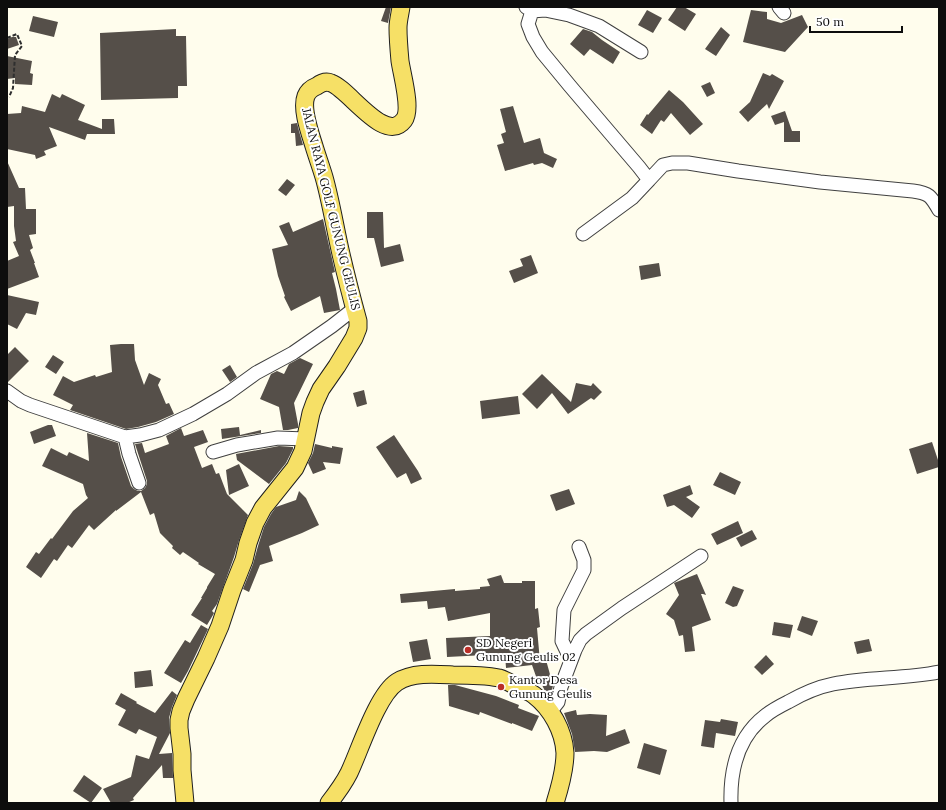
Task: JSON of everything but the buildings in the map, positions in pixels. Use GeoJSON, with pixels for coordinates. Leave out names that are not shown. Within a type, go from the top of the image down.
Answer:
{"type":"FeatureCollection","features":[{"type":"Feature","properties":{"kind":"main road","name":"JALAN RAYA GOLF GUNUNG GEULIS"},"geometry":{"type":"LineString","coordinates":[[185,803],[179,728],[181,711],[220,626],[244,560],[255,523],[263,508],[295,468],[303,451],[311,413],[318,395],[357,332],[358,321],[324,176],[306,120],[304,103],[306,95],[310,90],[320,84],[326,82],[330,83],[336,86],[368,114],[385,125],[392,127],[401,123],[407,114],[407,98],[400,58],[398,26],[401,7]]}},
{"type":"Feature","properties":{"kind":"main road"},"geometry":{"type":"LineString","coordinates":[[329,803],[348,774],[373,717],[390,688],[396,682],[417,675],[427,674],[476,675],[498,678],[530,692],[539,700],[550,712],[558,726],[565,751],[562,776],[555,803]]}},
{"type":"Feature","properties":{"kind":"street"},"geometry":{"type":"LineString","coordinates":[[641,52],[599,26],[569,15],[545,10],[529,9],[528,24],[533,37],[542,52],[649,180]]}},
{"type":"Feature","properties":{"kind":"street"},"geometry":{"type":"LineString","coordinates":[[583,234],[632,198],[663,165],[672,163],[688,163],[820,182],[926,193],[934,200],[939,210]]}},
{"type":"Feature","properties":{"kind":"street"},"geometry":{"type":"LineString","coordinates":[[7,391],[21,401],[30,405],[125,437],[140,435],[159,430],[200,410],[227,394],[256,373],[293,353],[355,308]]}},
{"type":"Feature","properties":{"kind":"street"},"geometry":{"type":"LineString","coordinates":[[125,437],[139,483]]}},
{"type":"Feature","properties":{"kind":"street"},"geometry":{"type":"LineString","coordinates":[[213,452],[237,445],[278,438],[306,439]]}},
{"type":"Feature","properties":{"kind":"street"},"geometry":{"type":"LineString","coordinates":[[571,660],[562,641],[564,610],[584,570],[584,560],[579,547]]}},
{"type":"Feature","properties":{"kind":"street"},"geometry":{"type":"LineString","coordinates":[[550,712],[558,702],[561,687],[580,640],[622,608],[701,556]]}},
{"type":"Feature","properties":{"kind":"street"},"geometry":{"type":"LineString","coordinates":[[731,803],[733,772],[736,757],[750,730],[757,722],[771,712],[793,699],[813,690],[832,684],[873,678],[901,677],[939,672]]}},
{"type":"Feature","properties":{"kind":"path"},"geometry":{"type":"LineString","coordinates":[[7,38],[16,34],[22,46],[15,55],[13,88],[9,96]]}},
{"type":"Feature","properties":{"kind":"place","name":"SD Negeri Gunung Geulis 02"},"geometry":{"type":"Point","coordinates":[468,650]}},
{"type":"Feature","properties":{"kind":"place","name":"Kantor Desa Gunung Geulis"},"geometry":{"type":"Point","coordinates":[501,687]}}]}
